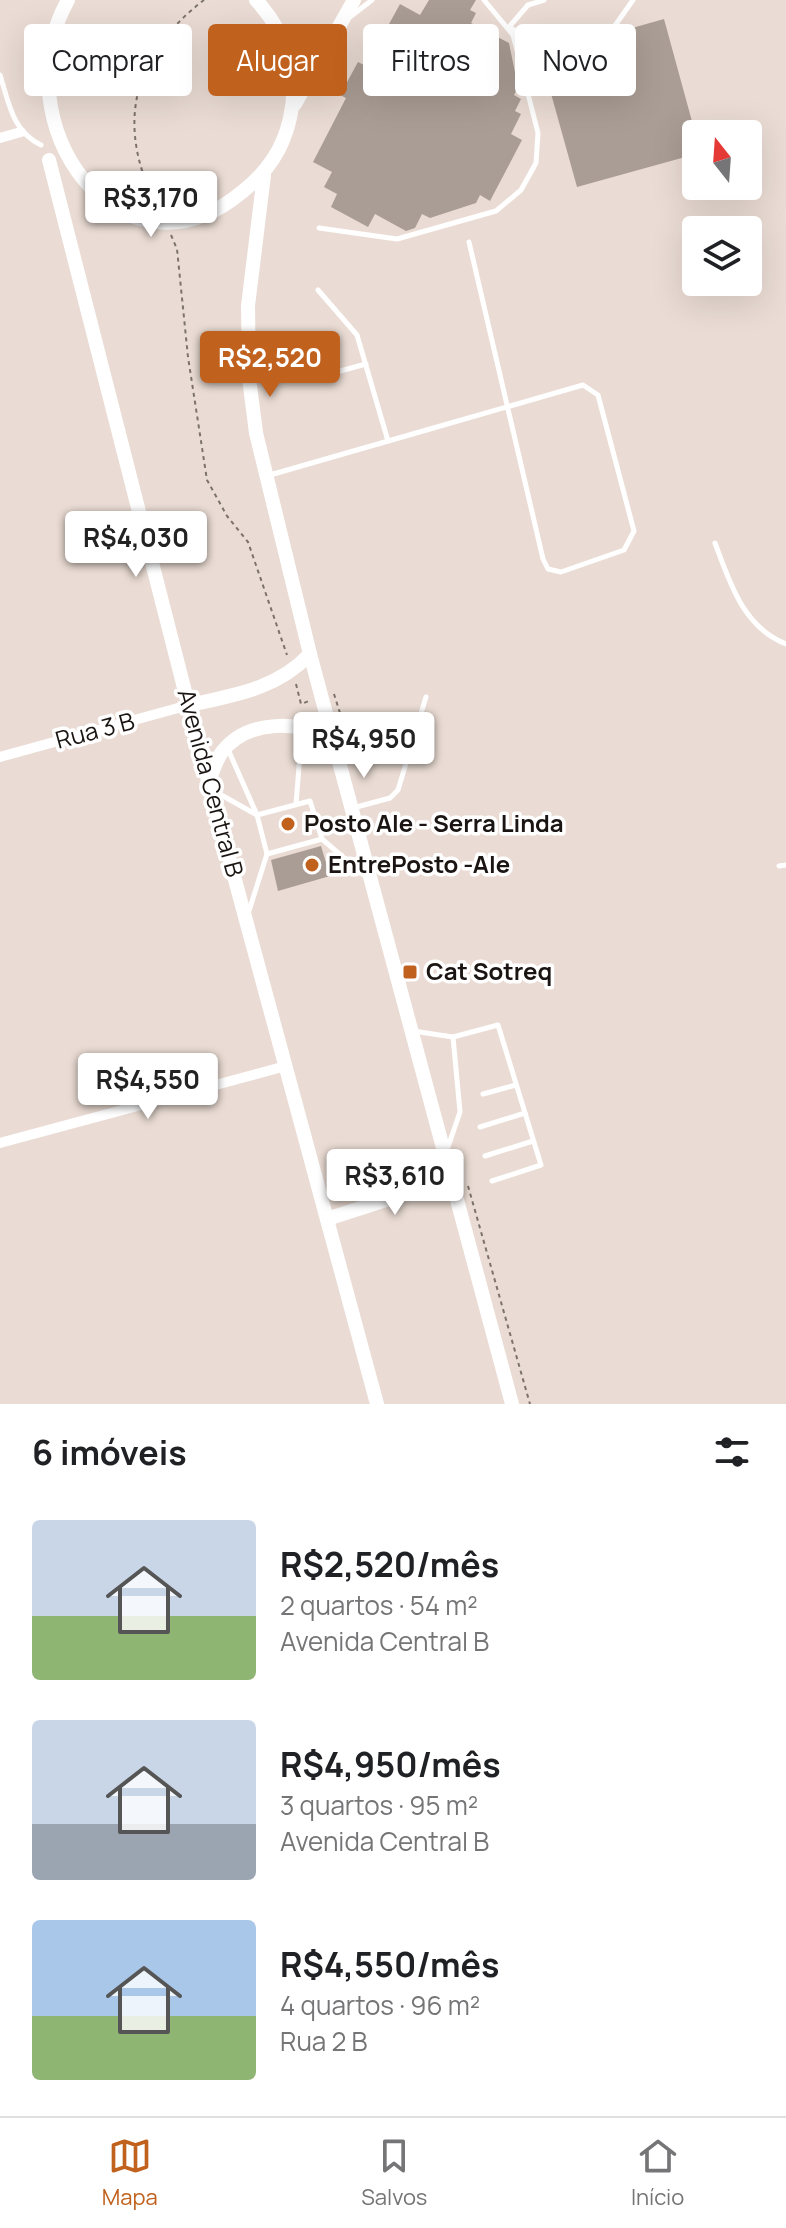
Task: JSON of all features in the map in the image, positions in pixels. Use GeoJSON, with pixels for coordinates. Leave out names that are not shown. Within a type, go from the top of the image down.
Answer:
{"type":"FeatureCollection","features":[{"type":"Feature","properties":{"kind":"main road"},"geometry":{"type":"LineString","coordinates":[[50,24],[68,0]]}},
{"type":"Feature","properties":{"kind":"main road","name":"Avenida Central B"},"geometry":{"type":"LineString","coordinates":[[33,120],[49,160],[82,197],[128,219],[178,222],[225,207],[264,175],[277,154],[293,108],[293,78],[286,48],[273,21],[256,0]]}},
{"type":"Feature","properties":{"kind":"main road"},"geometry":{"type":"LineString","coordinates":[[339,24],[354,0]]}},
{"type":"Feature","properties":{"kind":"main road"},"geometry":{"type":"LineString","coordinates":[[293,108],[299,96]]}},
{"type":"Feature","properties":{"kind":"main road","name":"Avenida Central B"},"geometry":{"type":"LineString","coordinates":[[49,160],[80,290],[210,785],[377,1404]]}},
{"type":"Feature","properties":{"kind":"main road","name":"Avenida Central B"},"geometry":{"type":"LineString","coordinates":[[264,175],[250,267],[247,332],[251,398],[266,477],[310,654],[512,1404]]}},
{"type":"Feature","properties":{"kind":"main road"},"geometry":{"type":"LineString","coordinates":[[189,705],[275,683],[293,672],[310,654]]}},
{"type":"Feature","properties":{"kind":"main road"},"geometry":{"type":"LineString","coordinates":[[210,785],[227,746],[248,734],[276,725],[302,726],[333,737]]}},
{"type":"Feature","properties":{"kind":"main road"},"geometry":{"type":"LineString","coordinates":[[327,1219],[451,1179]]}},
{"type":"Feature","properties":{"kind":"street"},"geometry":{"type":"LineString","coordinates":[[0,138],[21,132]]}},
{"type":"Feature","properties":{"kind":"street","name":"Rua 3 B"},"geometry":{"type":"LineString","coordinates":[[0,757],[189,705]]}},
{"type":"Feature","properties":{"kind":"street"},"geometry":{"type":"LineString","coordinates":[[0,1143],[286,1066]]}},
{"type":"Feature","properties":{"kind":"lane"},"geometry":{"type":"LineString","coordinates":[[341,24],[372,0]]}},
{"type":"Feature","properties":{"kind":"lane"},"geometry":{"type":"LineString","coordinates":[[484,0],[509,27],[536,43],[561,43],[610,30],[633,0]]}},
{"type":"Feature","properties":{"kind":"lane"},"geometry":{"type":"LineString","coordinates":[[509,27],[528,5],[544,0]]}},
{"type":"Feature","properties":{"kind":"lane"},"geometry":{"type":"LineString","coordinates":[[319,228],[397,239],[496,211],[515,197],[536,163],[539,142],[509,27]]}},
{"type":"Feature","properties":{"kind":"lane"},"geometry":{"type":"LineString","coordinates":[[0,75],[21,132],[41,145]]}},
{"type":"Feature","properties":{"kind":"lane"},"geometry":{"type":"LineString","coordinates":[[266,477],[508,406],[583,385],[598,395],[634,531],[624,550],[561,572],[548,569],[543,559],[508,406],[469,242]]}},
{"type":"Feature","properties":{"kind":"lane"},"geometry":{"type":"LineString","coordinates":[[318,290],[353,327],[388,441]]}},
{"type":"Feature","properties":{"kind":"lane"},"geometry":{"type":"LineString","coordinates":[[329,374],[366,364]]}},
{"type":"Feature","properties":{"kind":"lane"},"geometry":{"type":"LineString","coordinates":[[715,543],[734,595],[756,627],[786,644]]}},
{"type":"Feature","properties":{"kind":"lane"},"geometry":{"type":"LineString","coordinates":[[352,809],[390,798],[398,790],[426,697]]}},
{"type":"Feature","properties":{"kind":"lane"},"geometry":{"type":"LineString","coordinates":[[296,804],[302,726]]}},
{"type":"Feature","properties":{"kind":"lane"},"geometry":{"type":"LineString","coordinates":[[227,746],[257,815],[267,854],[246,919]]}},
{"type":"Feature","properties":{"kind":"lane"},"geometry":{"type":"LineString","coordinates":[[210,785],[257,815],[306,801],[313,804],[322,839],[371,882]]}},
{"type":"Feature","properties":{"kind":"lane"},"geometry":{"type":"LineString","coordinates":[[267,854],[322,839]]}},
{"type":"Feature","properties":{"kind":"lane"},"geometry":{"type":"LineString","coordinates":[[410,1030],[453,1037],[498,1025],[541,1165],[492,1181]]}},
{"type":"Feature","properties":{"kind":"lane"},"geometry":{"type":"LineString","coordinates":[[444,1155],[460,1112],[453,1037]]}},
{"type":"Feature","properties":{"kind":"lane"},"geometry":{"type":"LineString","coordinates":[[483,1094],[516,1085]]}},
{"type":"Feature","properties":{"kind":"lane"},"geometry":{"type":"LineString","coordinates":[[480,1127],[525,1113]]}},
{"type":"Feature","properties":{"kind":"lane"},"geometry":{"type":"LineString","coordinates":[[485,1156],[533,1141]]}},
{"type":"Feature","properties":{"kind":"building"},"geometry":{"type":"Polygon","coordinates":[[[429,0],[476,0],[470,10],[476,13],[473,24],[389,24],[400,4],[420,15],[429,0]]]}},
{"type":"Feature","properties":{"kind":"building"},"geometry":{"type":"Polygon","coordinates":[[[664,19],[692,120],[682,120],[682,158],[577,187],[552,96],[636,96],[636,27],[664,19]]]}},
{"type":"Feature","properties":{"kind":"building"},"geometry":{"type":"Polygon","coordinates":[[[499,38],[509,43],[515,72],[514,95],[521,99],[515,111],[521,114],[511,134],[522,140],[490,201],[480,195],[476,203],[430,218],[422,214],[415,228],[406,231],[375,214],[368,227],[331,207],[337,194],[324,187],[332,172],[313,162],[346,98],[342,96],[347,96],[347,82],[358,62],[363,64],[363,96],[499,96],[499,38]]]}},
{"type":"Feature","properties":{"kind":"building"},"geometry":{"type":"Polygon","coordinates":[[[321,846],[330,876],[278,891],[271,860],[321,846]]]}},
{"type":"Feature","properties":{"kind":"place","name":"Posto Ale - Serra Linda"},"geometry":{"type":"Point","coordinates":[288,824]}},
{"type":"Feature","properties":{"kind":"place","name":"EntrePosto -Ale"},"geometry":{"type":"Point","coordinates":[312,865]}},
{"type":"Feature","properties":{"kind":"place","name":"Cat Sotreq"},"geometry":{"type":"Point","coordinates":[410,972]}}]}
